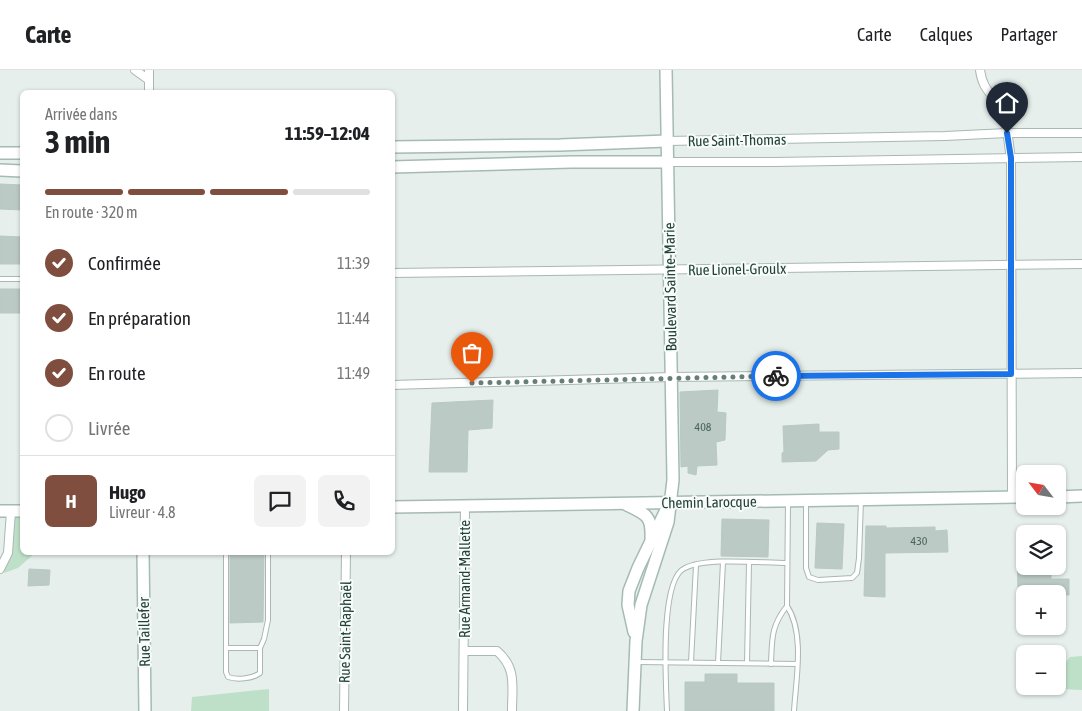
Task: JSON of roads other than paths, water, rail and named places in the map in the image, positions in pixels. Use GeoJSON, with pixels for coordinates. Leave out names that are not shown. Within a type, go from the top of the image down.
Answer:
{"type":"FeatureCollection","features":[{"type":"Feature","properties":{"kind":"street"},"geometry":{"type":"LineString","coordinates":[[135,70],[149,80]]}},
{"type":"Feature","properties":{"kind":"street"},"geometry":{"type":"LineString","coordinates":[[149,70],[149,90]]}},
{"type":"Feature","properties":{"kind":"street","name":"Boulevard Sainte-Marie"},"geometry":{"type":"LineString","coordinates":[[633,711],[636,641],[645,589],[668,522],[673,480],[666,70]]}},
{"type":"Feature","properties":{"kind":"street"},"geometry":{"type":"LineString","coordinates":[[980,70],[984,88],[1001,108],[1011,158],[1012,498]]}},
{"type":"Feature","properties":{"kind":"street","name":"Rue Saint-Thomas"},"geometry":{"type":"LineString","coordinates":[[395,147],[560,145],[1007,133],[1082,133]]}},
{"type":"Feature","properties":{"kind":"street"},"geometry":{"type":"LineString","coordinates":[[0,153],[20,153]]}},
{"type":"Feature","properties":{"kind":"street","name":"Rue Saint-Thomas"},"geometry":{"type":"LineString","coordinates":[[395,167],[570,162],[774,162],[1082,157]]}},
{"type":"Feature","properties":{"kind":"street"},"geometry":{"type":"LineString","coordinates":[[0,170],[20,171]]}},
{"type":"Feature","properties":{"kind":"street","name":"Rue Lionel-Groulx"},"geometry":{"type":"LineString","coordinates":[[395,273],[1082,264]]}},
{"type":"Feature","properties":{"kind":"street"},"geometry":{"type":"LineString","coordinates":[[395,385],[671,377],[1082,373]]}},
{"type":"Feature","properties":{"kind":"street"},"geometry":{"type":"LineString","coordinates":[[1066,497],[1082,496]]}},
{"type":"Feature","properties":{"kind":"street","name":"Chemin Larocque"},"geometry":{"type":"LineString","coordinates":[[395,507],[1016,498]]}},
{"type":"Feature","properties":{"kind":"street","name":"Boulevard Sainte-Marie"},"geometry":{"type":"LineString","coordinates":[[636,641],[628,605],[629,591],[651,540],[670,503]]}},
{"type":"Feature","properties":{"kind":"street"},"geometry":{"type":"LineString","coordinates":[[626,504],[646,516],[652,526],[651,540]]}},
{"type":"Feature","properties":{"kind":"street","name":"Rue Armand-Mallette"},"geometry":{"type":"LineString","coordinates":[[463,711],[465,506]]}},
{"type":"Feature","properties":{"kind":"street"},"geometry":{"type":"LineString","coordinates":[[0,569],[8,552],[11,511]]}},
{"type":"Feature","properties":{"kind":"street","name":"Rue Taillefer"},"geometry":{"type":"LineString","coordinates":[[143,555],[146,711]]}},
{"type":"Feature","properties":{"kind":"street","name":"Rue Saint-Raphaël"},"geometry":{"type":"LineString","coordinates":[[344,711],[346,555]]}},
{"type":"Feature","properties":{"kind":"street","name":"Rue Armand-Mallette"},"geometry":{"type":"LineString","coordinates":[[464,651],[497,651],[508,661],[512,672],[512,711]]}},
{"type":"Feature","properties":{"kind":"lane"},"geometry":{"type":"LineString","coordinates":[[0,279],[20,279]]}},
{"type":"Feature","properties":{"kind":"lane"},"geometry":{"type":"LineString","coordinates":[[806,501],[806,568],[809,577],[818,580],[852,578],[857,573],[860,558],[861,500]]}},
{"type":"Feature","properties":{"kind":"lane"},"geometry":{"type":"LineString","coordinates":[[788,501],[787,606],[797,629],[794,711]]}},
{"type":"Feature","properties":{"kind":"lane"},"geometry":{"type":"LineString","coordinates":[[226,555],[226,672],[228,677],[232,679],[254,677],[260,672],[260,648],[268,620],[268,555]]}},
{"type":"Feature","properties":{"kind":"lane"},"geometry":{"type":"LineString","coordinates":[[667,711],[665,662],[669,596],[674,581],[682,569],[707,562],[787,564]]}},
{"type":"Feature","properties":{"kind":"lane"},"geometry":{"type":"LineString","coordinates":[[718,663],[723,562]]}},
{"type":"Feature","properties":{"kind":"lane"},"geometry":{"type":"LineString","coordinates":[[747,663],[749,563]]}},
{"type":"Feature","properties":{"kind":"lane"},"geometry":{"type":"LineString","coordinates":[[691,662],[696,565]]}},
{"type":"Feature","properties":{"kind":"lane"},"geometry":{"type":"LineString","coordinates":[[771,664],[772,632],[776,620],[787,606]]}},
{"type":"Feature","properties":{"kind":"lane"},"geometry":{"type":"LineString","coordinates":[[226,648],[260,648]]}},
{"type":"Feature","properties":{"kind":"lane"},"geometry":{"type":"LineString","coordinates":[[634,662],[797,664]]}}]}
